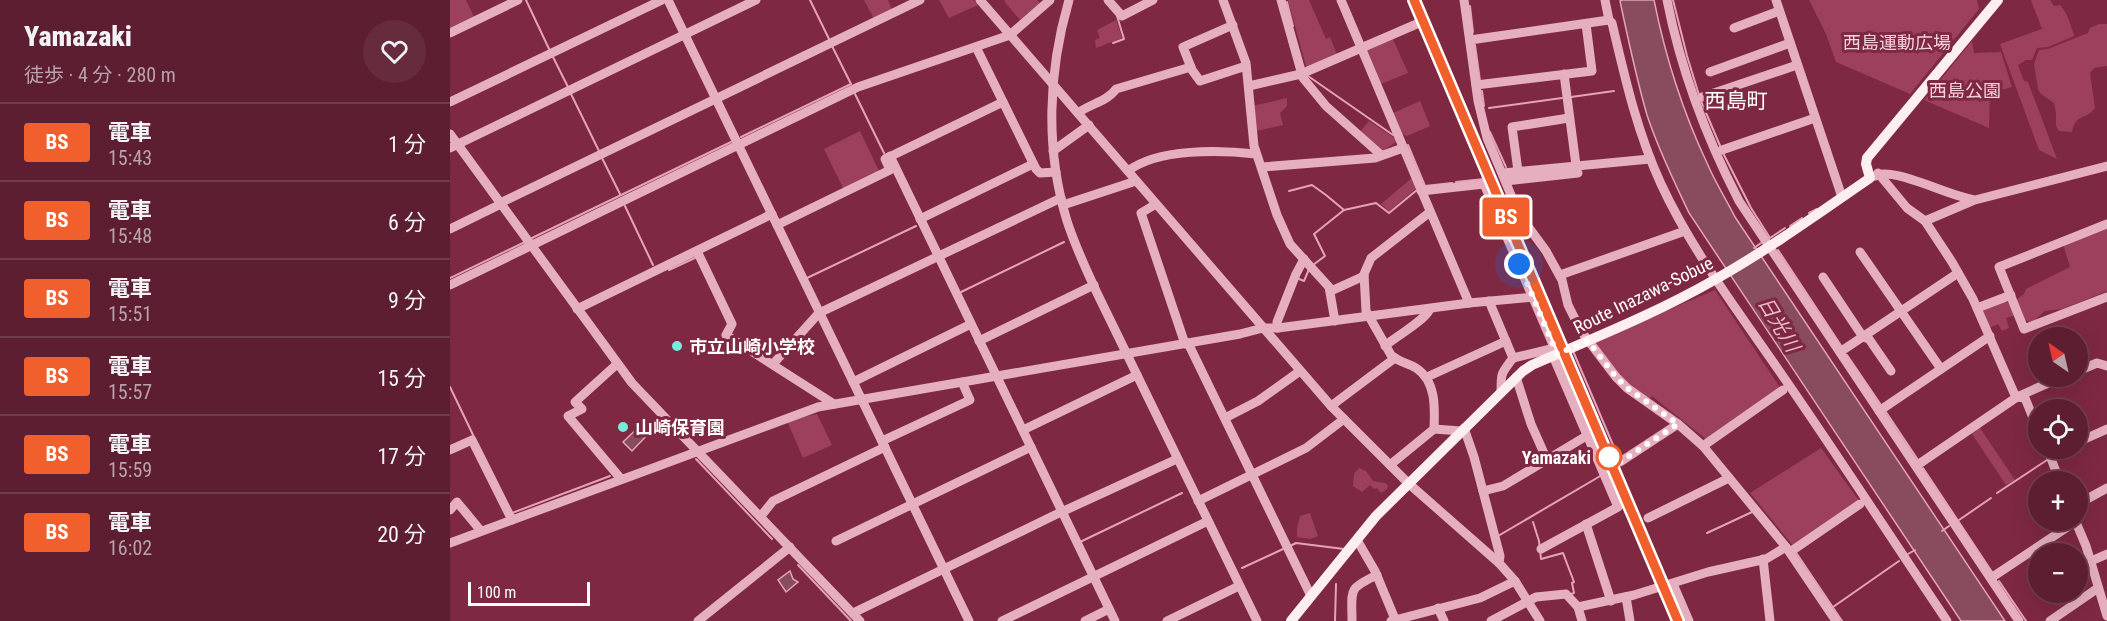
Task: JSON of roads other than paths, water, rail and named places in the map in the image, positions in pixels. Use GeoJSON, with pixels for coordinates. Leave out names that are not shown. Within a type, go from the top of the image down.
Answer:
{"type":"FeatureCollection","features":[{"type":"Feature","properties":{"kind":"main road"},"geometry":{"type":"LineString","coordinates":[[1874,176],[1866,164],[1867,158],[1998,0]]}},
{"type":"Feature","properties":{"kind":"main road","name":"Route Inazawa-Sobue"},"geometry":{"type":"LineString","coordinates":[[1291,621],[1357,540],[1408,483],[1516,377],[1532,365],[1555,353],[1588,341],[1670,304],[1717,279],[1874,176]]}},
{"type":"Feature","properties":{"kind":"street"},"geometry":{"type":"LineString","coordinates":[[450,33],[518,0]]}},
{"type":"Feature","properties":{"kind":"street"},"geometry":{"type":"LineString","coordinates":[[450,102],[662,0]]}},
{"type":"Feature","properties":{"kind":"street"},"geometry":{"type":"LineString","coordinates":[[668,0],[969,621]]}},
{"type":"Feature","properties":{"kind":"street"},"geometry":{"type":"LineString","coordinates":[[454,146],[756,0]]}},
{"type":"Feature","properties":{"kind":"street"},"geometry":{"type":"LineString","coordinates":[[450,229],[920,0]]}},
{"type":"Feature","properties":{"kind":"street"},"geometry":{"type":"LineString","coordinates":[[980,0],[1331,406],[1408,483],[1499,563],[1515,581],[1540,621]]}},
{"type":"Feature","properties":{"kind":"street"},"geometry":{"type":"LineString","coordinates":[[450,285],[858,87],[1010,35],[1050,0]]}},
{"type":"Feature","properties":{"kind":"street"},"geometry":{"type":"LineString","coordinates":[[1069,0],[1057,50],[1051,123],[1053,151],[1062,202],[1078,251],[1257,621]]}},
{"type":"Feature","properties":{"kind":"street"},"geometry":{"type":"LineString","coordinates":[[1108,0],[1122,16],[1153,0]]}},
{"type":"Feature","properties":{"kind":"street"},"geometry":{"type":"LineString","coordinates":[[1223,0],[1246,66],[1252,133],[1256,154],[1268,189],[1290,244],[1331,291],[1335,321]]}},
{"type":"Feature","properties":{"kind":"street"},"geometry":{"type":"LineString","coordinates":[[1282,0],[1301,74],[1326,106],[1380,154]]}},
{"type":"Feature","properties":{"kind":"street"},"geometry":{"type":"LineString","coordinates":[[1341,0],[1470,303]]}},
{"type":"Feature","properties":{"kind":"street"},"geometry":{"type":"LineString","coordinates":[[1465,0],[1476,85],[1487,138],[1519,214],[1546,250],[1560,275],[1571,312],[1588,341],[1627,388],[1678,424],[1702,446],[1788,550],[1836,621]]}},
{"type":"Feature","properties":{"kind":"street"},"geometry":{"type":"LineString","coordinates":[[1605,0],[1630,97],[1650,159],[1685,231],[1947,621]]}},
{"type":"Feature","properties":{"kind":"street"},"geometry":{"type":"LineString","coordinates":[[1667,0],[1685,73],[1717,158],[1739,201],[2019,621]]}},
{"type":"Feature","properties":{"kind":"street"},"geometry":{"type":"LineString","coordinates":[[1776,0],[1842,197]]}},
{"type":"Feature","properties":{"kind":"street"},"geometry":{"type":"LineString","coordinates":[[1734,28],[1779,11]]}},
{"type":"Feature","properties":{"kind":"street"},"geometry":{"type":"LineString","coordinates":[[1470,40],[1609,20]]}},
{"type":"Feature","properties":{"kind":"street"},"geometry":{"type":"LineString","coordinates":[[1249,86],[1301,74],[1419,23]]}},
{"type":"Feature","properties":{"kind":"street"},"geometry":{"type":"LineString","coordinates":[[1476,85],[1592,71],[1587,24]]}},
{"type":"Feature","properties":{"kind":"street"},"geometry":{"type":"LineString","coordinates":[[1233,25],[1183,47],[1200,81],[1246,66]]}},
{"type":"Feature","properties":{"kind":"street"},"geometry":{"type":"LineString","coordinates":[[1710,72],[1790,43]]}},
{"type":"Feature","properties":{"kind":"street"},"geometry":{"type":"LineString","coordinates":[[976,46],[1033,164],[1041,173],[1056,172]]}},
{"type":"Feature","properties":{"kind":"street"},"geometry":{"type":"LineString","coordinates":[[1702,97],[1797,65]]}},
{"type":"Feature","properties":{"kind":"street"},"geometry":{"type":"LineString","coordinates":[[1078,113],[1112,96],[1116,89],[1191,67]]}},
{"type":"Feature","properties":{"kind":"street"},"geometry":{"type":"LineString","coordinates":[[1564,74],[1577,169]]}},
{"type":"Feature","properties":{"kind":"street"},"geometry":{"type":"LineString","coordinates":[[777,225],[890,170],[885,159],[890,156],[1003,102]]}},
{"type":"Feature","properties":{"kind":"street"},"geometry":{"type":"LineString","coordinates":[[1518,171],[1512,127],[1569,118]]}},
{"type":"Feature","properties":{"kind":"street"},"geometry":{"type":"LineString","coordinates":[[1722,150],[1815,118]]}},
{"type":"Feature","properties":{"kind":"street"},"geometry":{"type":"LineString","coordinates":[[1053,151],[1089,125]]}},
{"type":"Feature","properties":{"kind":"street"},"geometry":{"type":"LineString","coordinates":[[450,134],[454,146],[500,203],[632,383],[699,450],[860,621]]}},
{"type":"Feature","properties":{"kind":"street"},"geometry":{"type":"LineString","coordinates":[[1262,167],[1375,158],[1380,154],[1403,148]]}},
{"type":"Feature","properties":{"kind":"street"},"geometry":{"type":"LineString","coordinates":[[1128,171],[1138,164],[1181,153],[1227,151],[1256,154]]}},
{"type":"Feature","properties":{"kind":"street"},"geometry":{"type":"LineString","coordinates":[[890,156],[1115,621]]}},
{"type":"Feature","properties":{"kind":"street"},"geometry":{"type":"LineString","coordinates":[[1504,177],[1650,159]]}},
{"type":"Feature","properties":{"kind":"street"},"geometry":{"type":"LineString","coordinates":[[920,219],[1033,164]]}},
{"type":"Feature","properties":{"kind":"street"},"geometry":{"type":"LineString","coordinates":[[1925,221],[1975,200],[2107,166]]}},
{"type":"Feature","properties":{"kind":"street"},"geometry":{"type":"LineString","coordinates":[[1504,177],[1518,171],[1577,169]]}},
{"type":"Feature","properties":{"kind":"street"},"geometry":{"type":"LineString","coordinates":[[1874,176],[1890,172],[1962,198],[1975,200]]}},
{"type":"Feature","properties":{"kind":"street"},"geometry":{"type":"LineString","coordinates":[[1874,176],[1925,221],[1977,308],[2014,393],[2017,397],[2025,398],[2028,405]]}},
{"type":"Feature","properties":{"kind":"street"},"geometry":{"type":"LineString","coordinates":[[772,364],[819,313],[938,256],[1062,202],[1136,181]]}},
{"type":"Feature","properties":{"kind":"street"},"geometry":{"type":"LineString","coordinates":[[1421,191],[1484,184],[1618,507],[1541,549]]}},
{"type":"Feature","properties":{"kind":"street"},"geometry":{"type":"LineString","coordinates":[[1156,204],[1141,213],[1186,343],[1311,596]]}},
{"type":"Feature","properties":{"kind":"street"},"geometry":{"type":"LineString","coordinates":[[1430,212],[1371,258],[1364,276],[1365,305],[1385,346],[1395,358],[1416,368],[1427,377],[1435,405],[1434,429]]}},
{"type":"Feature","properties":{"kind":"street"},"geometry":{"type":"LineString","coordinates":[[577,309],[772,214]]}},
{"type":"Feature","properties":{"kind":"street"},"geometry":{"type":"LineString","coordinates":[[2107,225],[1999,267],[2025,329],[2107,297]]}},
{"type":"Feature","properties":{"kind":"street"},"geometry":{"type":"LineString","coordinates":[[1560,275],[1685,231]]}},
{"type":"Feature","properties":{"kind":"street"},"geometry":{"type":"LineString","coordinates":[[697,251],[732,324],[726,334],[834,404]]}},
{"type":"Feature","properties":{"kind":"street"},"geometry":{"type":"LineString","coordinates":[[1860,252],[1941,369]]}},
{"type":"Feature","properties":{"kind":"street"},"geometry":{"type":"LineString","coordinates":[[1278,328],[1277,322],[1304,259]]}},
{"type":"Feature","properties":{"kind":"street"},"geometry":{"type":"LineString","coordinates":[[1840,352],[1958,273]]}},
{"type":"Feature","properties":{"kind":"street"},"geometry":{"type":"LineString","coordinates":[[1331,291],[1364,276]]}},
{"type":"Feature","properties":{"kind":"street"},"geometry":{"type":"LineString","coordinates":[[1823,277],[1863,337],[1869,339],[1891,371]]}},
{"type":"Feature","properties":{"kind":"street"},"geometry":{"type":"LineString","coordinates":[[979,341],[1094,285]]}},
{"type":"Feature","properties":{"kind":"street"},"geometry":{"type":"LineString","coordinates":[[1977,308],[2011,295]]}},
{"type":"Feature","properties":{"kind":"street"},"geometry":{"type":"LineString","coordinates":[[450,543],[802,412],[834,404],[1263,328],[1529,297]]}},
{"type":"Feature","properties":{"kind":"street"},"geometry":{"type":"LineString","coordinates":[[1494,311],[1529,297]]}},
{"type":"Feature","properties":{"kind":"street"},"geometry":{"type":"LineString","coordinates":[[1489,301],[1513,358]]}},
{"type":"Feature","properties":{"kind":"street"},"geometry":{"type":"LineString","coordinates":[[1385,346],[1426,317],[1430,309]]}},
{"type":"Feature","properties":{"kind":"street"},"geometry":{"type":"LineString","coordinates":[[853,382],[971,324]]}},
{"type":"Feature","properties":{"kind":"street"},"geometry":{"type":"LineString","coordinates":[[1879,411],[1990,336]]}},
{"type":"Feature","properties":{"kind":"street"},"geometry":{"type":"LineString","coordinates":[[1427,377],[1506,341]]}},
{"type":"Feature","properties":{"kind":"street"},"geometry":{"type":"LineString","coordinates":[[1501,392],[1501,374],[1513,358],[1555,353]]}},
{"type":"Feature","properties":{"kind":"street"},"geometry":{"type":"LineString","coordinates":[[1331,406],[1395,358]]}},
{"type":"Feature","properties":{"kind":"street"},"geometry":{"type":"LineString","coordinates":[[2088,367],[2097,363],[2107,366]]}},
{"type":"Feature","properties":{"kind":"street"},"geometry":{"type":"LineString","coordinates":[[617,364],[575,402],[582,409],[568,416],[621,479]]}},
{"type":"Feature","properties":{"kind":"street"},"geometry":{"type":"LineString","coordinates":[[1224,418],[1258,401],[1300,371]]}},
{"type":"Feature","properties":{"kind":"street"},"geometry":{"type":"LineString","coordinates":[[1023,430],[1137,375]]}},
{"type":"Feature","properties":{"kind":"street"},"geometry":{"type":"LineString","coordinates":[[1516,377],[1531,424],[1547,460]]}},
{"type":"Feature","properties":{"kind":"street"},"geometry":{"type":"LineString","coordinates":[[761,516],[773,501],[970,400],[962,382]]}},
{"type":"Feature","properties":{"kind":"street"},"geometry":{"type":"LineString","coordinates":[[1916,466],[2017,397],[2039,387]]}},
{"type":"Feature","properties":{"kind":"street"},"geometry":{"type":"LineString","coordinates":[[1702,446],[1783,390]]}},
{"type":"Feature","properties":{"kind":"street"},"geometry":{"type":"LineString","coordinates":[[1198,501],[1306,448],[1344,419]]}},
{"type":"Feature","properties":{"kind":"street"},"geometry":{"type":"LineString","coordinates":[[1620,462],[1678,424]]}},
{"type":"Feature","properties":{"kind":"street"},"geometry":{"type":"LineString","coordinates":[[1390,465],[1434,429],[1463,429],[1483,491],[1500,556],[1499,563]]}},
{"type":"Feature","properties":{"kind":"street"},"geometry":{"type":"LineString","coordinates":[[2088,438],[2107,429]]}},
{"type":"Feature","properties":{"kind":"street"},"geometry":{"type":"LineString","coordinates":[[1483,491],[1503,486],[1588,435]]}},
{"type":"Feature","properties":{"kind":"street"},"geometry":{"type":"LineString","coordinates":[[450,450],[472,440],[512,520]]}},
{"type":"Feature","properties":{"kind":"street"},"geometry":{"type":"LineString","coordinates":[[836,540],[1031,447]]}},
{"type":"Feature","properties":{"kind":"street"},"geometry":{"type":"LineString","coordinates":[[853,613],[1178,459]]}},
{"type":"Feature","properties":{"kind":"street"},"geometry":{"type":"LineString","coordinates":[[1648,518],[1729,478]]}},
{"type":"Feature","properties":{"kind":"street"},"geometry":{"type":"LineString","coordinates":[[2088,498],[2107,488]]}},
{"type":"Feature","properties":{"kind":"street"},"geometry":{"type":"LineString","coordinates":[[450,510],[457,502],[481,531]]}},
{"type":"Feature","properties":{"kind":"street"},"geometry":{"type":"LineString","coordinates":[[1578,607],[1626,597],[1788,550],[1860,504]]}},
{"type":"Feature","properties":{"kind":"street"},"geometry":{"type":"LineString","coordinates":[[1002,621],[1208,521]]}},
{"type":"Feature","properties":{"kind":"street"},"geometry":{"type":"LineString","coordinates":[[1586,524],[1611,601]]}},
{"type":"Feature","properties":{"kind":"street"},"geometry":{"type":"LineString","coordinates":[[1990,578],[2060,531]]}},
{"type":"Feature","properties":{"kind":"street"},"geometry":{"type":"LineString","coordinates":[[2079,531],[2107,614]]}},
{"type":"Feature","properties":{"kind":"street"},"geometry":{"type":"LineString","coordinates":[[1357,540],[1377,575],[1393,620],[1416,618],[1438,608],[1480,598],[1515,581]]}},
{"type":"Feature","properties":{"kind":"street"},"geometry":{"type":"LineString","coordinates":[[698,621],[790,547]]}},
{"type":"Feature","properties":{"kind":"street"},"geometry":{"type":"LineString","coordinates":[[2091,561],[2107,554]]}},
{"type":"Feature","properties":{"kind":"street"},"geometry":{"type":"LineString","coordinates":[[1763,559],[1770,621]]}},
{"type":"Feature","properties":{"kind":"street"},"geometry":{"type":"LineString","coordinates":[[1352,621],[1352,590],[1356,585],[1377,575]]}},
{"type":"Feature","properties":{"kind":"street"},"geometry":{"type":"LineString","coordinates":[[1673,584],[1689,621]]}},
{"type":"Feature","properties":{"kind":"street"},"geometry":{"type":"LineString","coordinates":[[1167,621],[1239,586]]}},
{"type":"Feature","properties":{"kind":"street"},"geometry":{"type":"LineString","coordinates":[[2050,621],[2098,588]]}},
{"type":"Feature","properties":{"kind":"street"},"geometry":{"type":"LineString","coordinates":[[1491,621],[1536,597],[1566,594],[1578,607],[1582,621]]}},
{"type":"Feature","properties":{"kind":"street"},"geometry":{"type":"LineString","coordinates":[[1626,597],[1630,621]]}},
{"type":"Feature","properties":{"kind":"street"},"geometry":{"type":"LineString","coordinates":[[1438,608],[1444,621]]}},
{"type":"Feature","properties":{"kind":"street"},"geometry":{"type":"LineString","coordinates":[[1085,621],[1109,609]]}},
{"type":"Feature","properties":{"kind":"water","name":"日光川"},"geometry":{"type":"Polygon","coordinates":[[[1654,0],[1669,62],[1683,104],[1698,144],[1735,217],[2005,621],[1961,621],[1689,213],[1661,153],[1647,115],[1626,29],[1620,1],[1654,0]]]}},
{"type":"Feature","properties":{"kind":"water"},"geometry":{"type":"Polygon","coordinates":[[[645,421],[653,429],[632,451],[623,442],[645,421]]]}},
{"type":"Feature","properties":{"kind":"water"},"geometry":{"type":"Polygon","coordinates":[[[790,571],[793,579],[798,582],[786,592],[778,580],[790,571]]]}},
{"type":"Feature","properties":{"kind":"waterway"},"geometry":{"type":"LineString","coordinates":[[526,0],[550,51]]}},
{"type":"Feature","properties":{"kind":"waterway"},"geometry":{"type":"LineString","coordinates":[[810,0],[830,41]]}},
{"type":"Feature","properties":{"kind":"waterway"},"geometry":{"type":"LineString","coordinates":[[1673,0],[1699,95]]}},
{"type":"Feature","properties":{"kind":"waterway"},"geometry":{"type":"LineString","coordinates":[[1287,2],[1293,26]]}},
{"type":"Feature","properties":{"kind":"waterway"},"geometry":{"type":"LineString","coordinates":[[1470,6],[1473,32]]}},
{"type":"Feature","properties":{"kind":"waterway"},"geometry":{"type":"LineString","coordinates":[[1113,43],[1124,39],[1117,16]]}},
{"type":"Feature","properties":{"kind":"waterway"},"geometry":{"type":"LineString","coordinates":[[1475,45],[1480,81]]}},
{"type":"Feature","properties":{"kind":"waterway"},"geometry":{"type":"LineString","coordinates":[[741,137],[851,84],[832,46]]}},
{"type":"Feature","properties":{"kind":"waterway"},"geometry":{"type":"LineString","coordinates":[[553,57],[568,87]]}},
{"type":"Feature","properties":{"kind":"waterway"},"geometry":{"type":"LineString","coordinates":[[1308,76],[1393,135]]}},
{"type":"Feature","properties":{"kind":"waterway"},"geometry":{"type":"LineString","coordinates":[[1482,91],[1484,106]]}},
{"type":"Feature","properties":{"kind":"waterway"},"geometry":{"type":"LineString","coordinates":[[1571,97],[1614,91]]}},
{"type":"Feature","properties":{"kind":"waterway"},"geometry":{"type":"LineString","coordinates":[[571,94],[599,151]]}},
{"type":"Feature","properties":{"kind":"waterway"},"geometry":{"type":"LineString","coordinates":[[855,94],[885,155]]}},
{"type":"Feature","properties":{"kind":"waterway"},"geometry":{"type":"LineString","coordinates":[[1489,108],[1562,98]]}},
{"type":"Feature","properties":{"kind":"waterway"},"geometry":{"type":"LineString","coordinates":[[1701,101],[1721,148]]}},
{"type":"Feature","properties":{"kind":"waterway"},"geometry":{"type":"LineString","coordinates":[[1490,132],[1506,167]]}},
{"type":"Feature","properties":{"kind":"waterway"},"geometry":{"type":"LineString","coordinates":[[532,238],[731,142]]}},
{"type":"Feature","properties":{"kind":"waterway"},"geometry":{"type":"LineString","coordinates":[[1408,145],[1425,186],[1452,183]]}},
{"type":"Feature","properties":{"kind":"waterway"},"geometry":{"type":"LineString","coordinates":[[1723,153],[1751,208],[1770,238],[1785,228]]}},
{"type":"Feature","properties":{"kind":"waterway"},"geometry":{"type":"LineString","coordinates":[[601,156],[620,194]]}},
{"type":"Feature","properties":{"kind":"waterway"},"geometry":{"type":"LineString","coordinates":[[1456,182],[1484,179]]}},
{"type":"Feature","properties":{"kind":"waterway"},"geometry":{"type":"LineString","coordinates":[[1289,191],[1312,185],[1344,210],[1376,203],[1389,213],[1417,190]]}},
{"type":"Feature","properties":{"kind":"waterway"},"geometry":{"type":"LineString","coordinates":[[625,206],[653,265]]}},
{"type":"Feature","properties":{"kind":"waterway"},"geometry":{"type":"LineString","coordinates":[[1809,213],[1817,209]]}},
{"type":"Feature","properties":{"kind":"waterway"},"geometry":{"type":"LineString","coordinates":[[1313,265],[1325,256],[1314,234],[1344,210]]}},
{"type":"Feature","properties":{"kind":"waterway"},"geometry":{"type":"LineString","coordinates":[[1790,226],[1802,218]]}},
{"type":"Feature","properties":{"kind":"waterway"},"geometry":{"type":"LineString","coordinates":[[807,278],[916,226]]}},
{"type":"Feature","properties":{"kind":"waterway"},"geometry":{"type":"LineString","coordinates":[[450,278],[525,242]]}},
{"type":"Feature","properties":{"kind":"waterway"},"geometry":{"type":"LineString","coordinates":[[959,293],[1064,242]]}},
{"type":"Feature","properties":{"kind":"waterway"},"geometry":{"type":"LineString","coordinates":[[1754,248],[1761,243]]}},
{"type":"Feature","properties":{"kind":"waterway"},"geometry":{"type":"LineString","coordinates":[[1778,250],[1842,347]]}},
{"type":"Feature","properties":{"kind":"waterway"},"geometry":{"type":"LineString","coordinates":[[669,270],[697,257]]}},
{"type":"Feature","properties":{"kind":"waterway"},"geometry":{"type":"LineString","coordinates":[[1299,279],[1304,281],[1309,269]]}},
{"type":"Feature","properties":{"kind":"waterway"},"geometry":{"type":"LineString","coordinates":[[1573,351],[1619,459]]}},
{"type":"Feature","properties":{"kind":"waterway"},"geometry":{"type":"LineString","coordinates":[[1847,355],[1881,405]]}},
{"type":"Feature","properties":{"kind":"waterway"},"geometry":{"type":"LineString","coordinates":[[450,387],[475,439]]}},
{"type":"Feature","properties":{"kind":"waterway"},"geometry":{"type":"LineString","coordinates":[[1886,412],[1918,460]]}},
{"type":"Feature","properties":{"kind":"waterway"},"geometry":{"type":"LineString","coordinates":[[696,459],[772,539]]}},
{"type":"Feature","properties":{"kind":"waterway"},"geometry":{"type":"LineString","coordinates":[[1997,493],[2047,460]]}},
{"type":"Feature","properties":{"kind":"waterway"},"geometry":{"type":"LineString","coordinates":[[1923,468],[1992,572]]}},
{"type":"Feature","properties":{"kind":"waterway"},"geometry":{"type":"LineString","coordinates":[[1498,536],[1602,475]]}},
{"type":"Feature","properties":{"kind":"waterway"},"geometry":{"type":"LineString","coordinates":[[512,513],[610,476]]}},
{"type":"Feature","properties":{"kind":"waterway"},"geometry":{"type":"LineString","coordinates":[[1080,542],[1182,493]]}},
{"type":"Feature","properties":{"kind":"waterway"},"geometry":{"type":"LineString","coordinates":[[1959,520],[1991,498]]}},
{"type":"Feature","properties":{"kind":"waterway"},"geometry":{"type":"LineString","coordinates":[[1707,533],[1752,512]]}},
{"type":"Feature","properties":{"kind":"waterway"},"geometry":{"type":"LineString","coordinates":[[1533,522],[1539,541],[1541,559],[1563,553],[1574,582],[1572,583],[1574,593],[1571,594]]}},
{"type":"Feature","properties":{"kind":"waterway"},"geometry":{"type":"LineString","coordinates":[[1942,531],[1949,526]]}},
{"type":"Feature","properties":{"kind":"waterway"},"geometry":{"type":"LineString","coordinates":[[1290,546],[1296,543],[1344,549]]}},
{"type":"Feature","properties":{"kind":"waterway"},"geometry":{"type":"LineString","coordinates":[[1242,568],[1283,549]]}},
{"type":"Feature","properties":{"kind":"waterway"},"geometry":{"type":"LineString","coordinates":[[1908,554],[1915,550]]}},
{"type":"Feature","properties":{"kind":"waterway"},"geometry":{"type":"LineString","coordinates":[[1795,551],[1842,621]]}},
{"type":"Feature","properties":{"kind":"waterway"},"geometry":{"type":"LineString","coordinates":[[1833,607],[1899,561]]}},
{"type":"Feature","properties":{"kind":"waterway"},"geometry":{"type":"LineString","coordinates":[[798,565],[851,621]]}},
{"type":"Feature","properties":{"kind":"waterway"},"geometry":{"type":"LineString","coordinates":[[1999,581],[2026,621]]}},
{"type":"Feature","properties":{"kind":"waterway"},"geometry":{"type":"LineString","coordinates":[[1335,621],[1336,584]]}},
{"type":"Feature","properties":{"kind":"railway"},"geometry":{"type":"LineString","coordinates":[[1414,0],[1678,621]]}},
{"type":"Feature","properties":{"kind":"train","name":"BS"},"geometry":{"type":"LineString","coordinates":[[1414,0],[1678,621]]}},
{"type":"Feature","properties":{"kind":"place","name":"市立山崎小学校"},"geometry":{"type":"Point","coordinates":[677,346]}},
{"type":"Feature","properties":{"kind":"place","name":"山崎保育園"},"geometry":{"type":"Point","coordinates":[623,427]}},
{"type":"Feature","properties":{"kind":"place","name":"Yamazaki"},"geometry":{"type":"Point","coordinates":[1609,457]}},
{"type":"Feature","properties":{"kind":"district","name":"西島町"},"geometry":{"type":"Point","coordinates":[1736,101]}},
{"type":"Feature","properties":{"kind":"park label","name":"西島運動広場"},"geometry":{"type":"Point","coordinates":[1897,42]}},
{"type":"Feature","properties":{"kind":"park label","name":"西島公園"},"geometry":{"type":"Point","coordinates":[1965,90]}}]}
